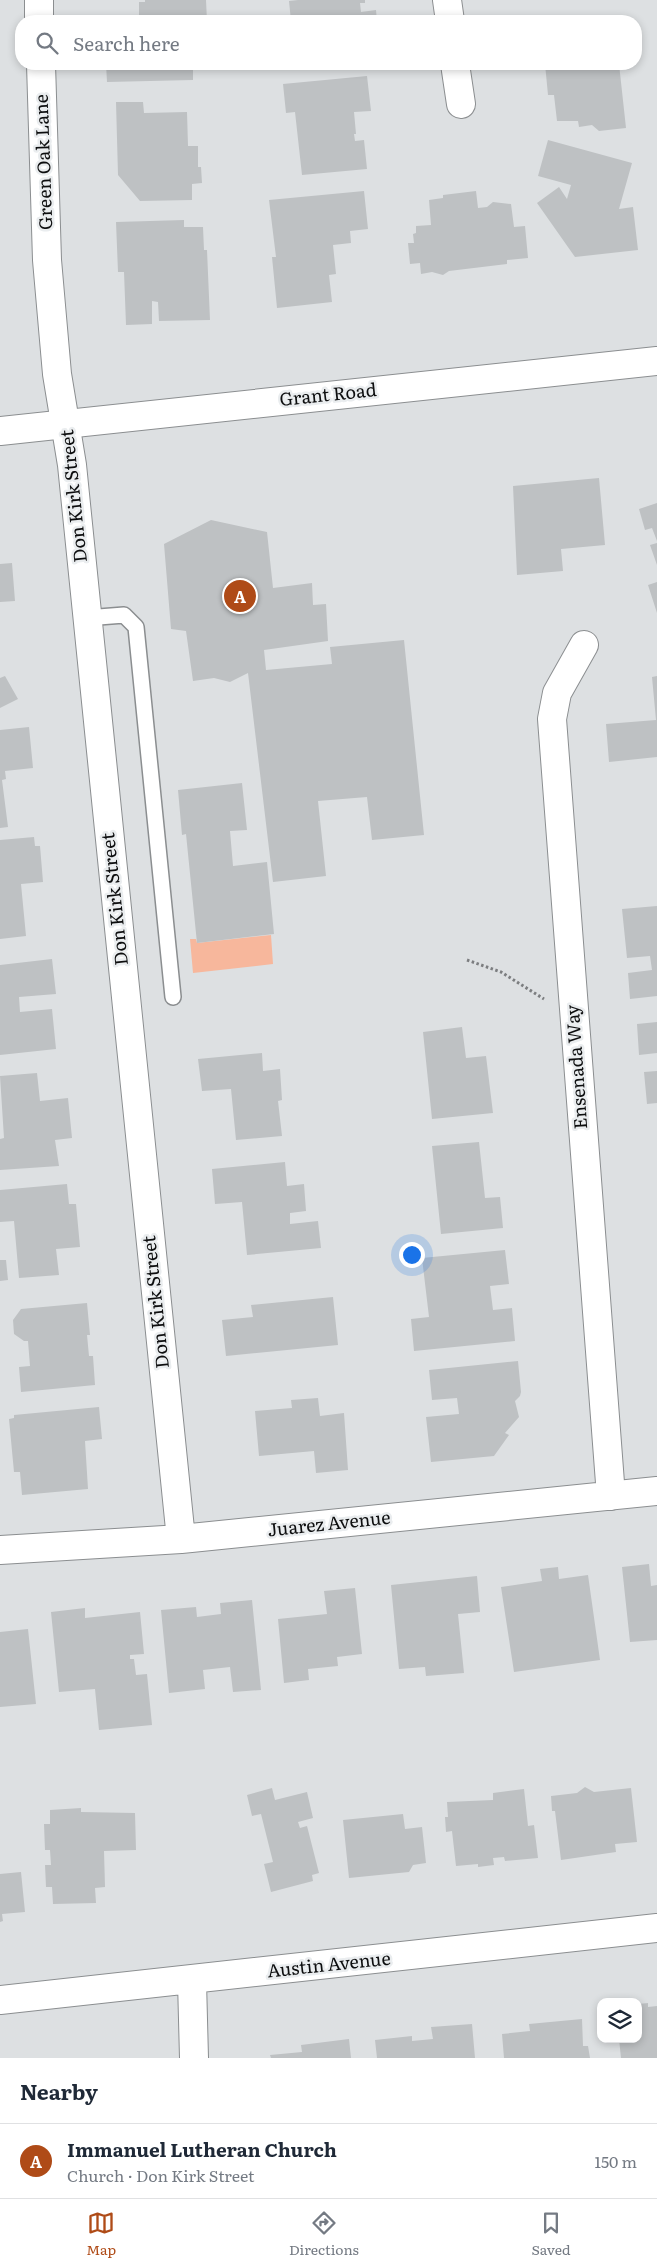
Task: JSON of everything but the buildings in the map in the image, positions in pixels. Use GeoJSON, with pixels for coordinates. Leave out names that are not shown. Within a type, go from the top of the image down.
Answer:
{"type":"FeatureCollection","features":[{"type":"Feature","properties":{"kind":"street"},"geometry":{"type":"LineString","coordinates":[[39,0],[39,15]]}},
{"type":"Feature","properties":{"kind":"street"},"geometry":{"type":"LineString","coordinates":[[447,0],[449,15]]}},
{"type":"Feature","properties":{"kind":"street","name":"Green Oak Lane"},"geometry":{"type":"LineString","coordinates":[[41,70],[47,260]]}},
{"type":"Feature","properties":{"kind":"street"},"geometry":{"type":"LineString","coordinates":[[457,70],[461,104]]}},
{"type":"Feature","properties":{"kind":"street","name":"Don Kirk Street"},"geometry":{"type":"LineString","coordinates":[[47,260],[57,374],[72,464],[180,1539]]}},
{"type":"Feature","properties":{"kind":"street","name":"Grant Road"},"geometry":{"type":"LineString","coordinates":[[0,431],[657,360]]}},
{"type":"Feature","properties":{"kind":"street","name":"Ensenada Way"},"geometry":{"type":"LineString","coordinates":[[584,645],[557,693],[552,719],[611,1496]]}},
{"type":"Feature","properties":{"kind":"street","name":"Juarez Avenue"},"geometry":{"type":"LineString","coordinates":[[0,1550],[180,1539],[657,1491]]}},
{"type":"Feature","properties":{"kind":"street","name":"Austin Avenue"},"geometry":{"type":"LineString","coordinates":[[0,2000],[657,1928]]}},
{"type":"Feature","properties":{"kind":"street"},"geometry":{"type":"LineString","coordinates":[[192,1980],[194,2058]]}},
{"type":"Feature","properties":{"kind":"lane"},"geometry":{"type":"LineString","coordinates":[[86,618],[124,615],[136,627],[173,997]]}},
{"type":"Feature","properties":{"kind":"path"},"geometry":{"type":"LineString","coordinates":[[467,960],[501,972],[573,1015]]}},
{"type":"Feature","properties":{"kind":"shaded area"},"geometry":{"type":"Polygon","coordinates":[[[271,935],[273,964],[193,973],[190,939],[196,939],[197,943],[271,935]]]}},
{"type":"Feature","properties":{"kind":"place","name":"Immanuel Lutheran Church"},"geometry":{"type":"Point","coordinates":[240,596]}}]}
